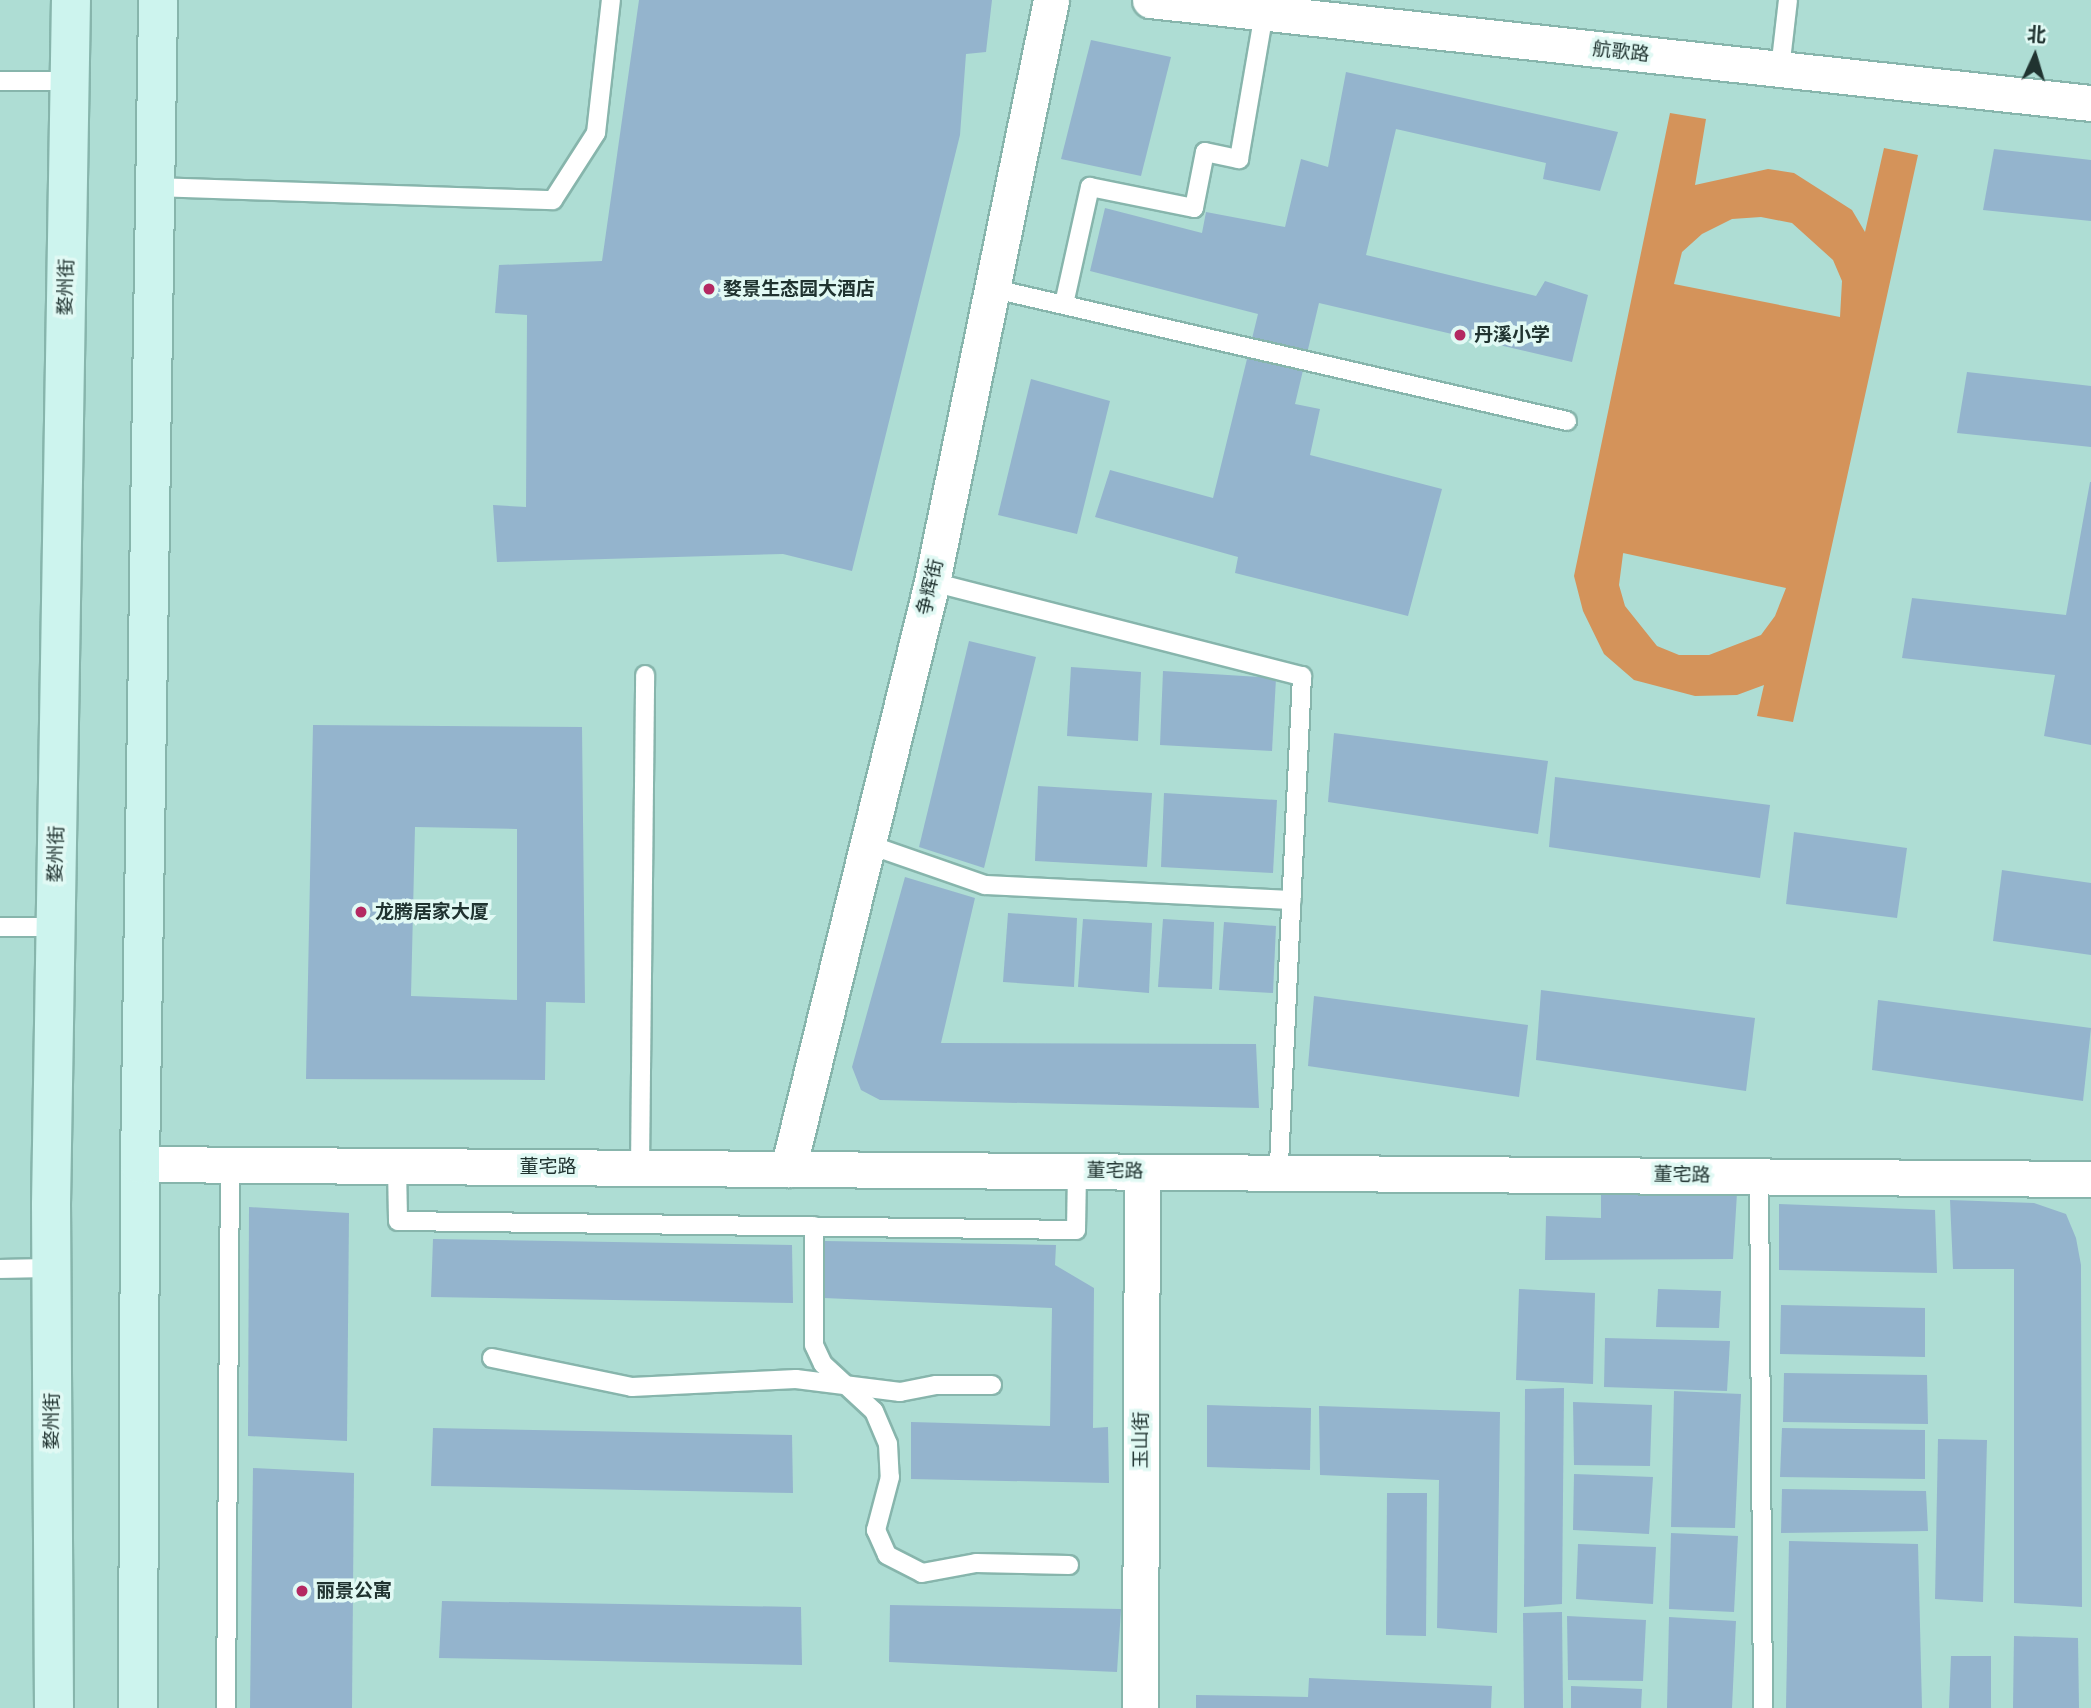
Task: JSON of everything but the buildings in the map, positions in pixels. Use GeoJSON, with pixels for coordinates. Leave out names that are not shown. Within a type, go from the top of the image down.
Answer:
{"type":"FeatureCollection","features":[{"type":"Feature","properties":{"kind":"main road","name":"婺州街"},"geometry":{"type":"LineString","coordinates":[[54,1708],[51,1268],[71,0]]}},
{"type":"Feature","properties":{"kind":"main road"},"geometry":{"type":"LineString","coordinates":[[138,1708],[140,1164],[158,0]]}},
{"type":"Feature","properties":{"kind":"street","name":"争辉街"},"geometry":{"type":"LineString","coordinates":[[788,1169],[932,582],[1051,0]]}},
{"type":"Feature","properties":{"kind":"street","name":"航歌路"},"geometry":{"type":"LineString","coordinates":[[1150,0],[2091,103]]}},
{"type":"Feature","properties":{"kind":"street","name":"董宅路"},"geometry":{"type":"LineString","coordinates":[[140,1164],[230,1167],[1279,1171],[2091,1179]]}},
{"type":"Feature","properties":{"kind":"street","name":"玉山街"},"geometry":{"type":"LineString","coordinates":[[1140,1708],[1142,1172]]}},
{"type":"Feature","properties":{"kind":"lane"},"geometry":{"type":"LineString","coordinates":[[155,187],[553,200],[596,133],[611,0]]}},
{"type":"Feature","properties":{"kind":"lane"},"geometry":{"type":"LineString","coordinates":[[1780,69],[1788,0]]}},
{"type":"Feature","properties":{"kind":"lane"},"geometry":{"type":"LineString","coordinates":[[1064,304],[1090,187],[1194,208],[1205,152],[1239,159],[1264,13]]}},
{"type":"Feature","properties":{"kind":"lane"},"geometry":{"type":"LineString","coordinates":[[0,81],[70,81]]}},
{"type":"Feature","properties":{"kind":"lane"},"geometry":{"type":"LineString","coordinates":[[990,288],[1567,421]]}},
{"type":"Feature","properties":{"kind":"lane"},"geometry":{"type":"LineString","coordinates":[[932,582],[1302,676],[1279,1171]]}},
{"type":"Feature","properties":{"kind":"lane"},"geometry":{"type":"LineString","coordinates":[[640,1167],[645,675]]}},
{"type":"Feature","properties":{"kind":"lane"},"geometry":{"type":"LineString","coordinates":[[867,844],[985,885],[1292,900]]}},
{"type":"Feature","properties":{"kind":"lane"},"geometry":{"type":"LineString","coordinates":[[0,927],[55,927]]}},
{"type":"Feature","properties":{"kind":"lane"},"geometry":{"type":"LineString","coordinates":[[226,1708],[230,1167]]}},
{"type":"Feature","properties":{"kind":"lane"},"geometry":{"type":"LineString","coordinates":[[397,1167],[398,1221],[1076,1230],[1077,1171]]}},
{"type":"Feature","properties":{"kind":"lane"},"geometry":{"type":"LineString","coordinates":[[1759,1175],[1763,1708]]}},
{"type":"Feature","properties":{"kind":"lane"},"geometry":{"type":"LineString","coordinates":[[814,1226],[814,1345],[823,1364],[847,1382],[874,1411],[888,1444],[890,1477],[876,1530],[887,1555],[922,1573],[976,1563],[1069,1565]]}},
{"type":"Feature","properties":{"kind":"lane"},"geometry":{"type":"LineString","coordinates":[[0,1269],[51,1268]]}},
{"type":"Feature","properties":{"kind":"lane"},"geometry":{"type":"LineString","coordinates":[[492,1358],[632,1387],[796,1379],[847,1382],[900,1392],[936,1385],[992,1385]]}},
{"type":"Feature","properties":{"kind":"shaded area"},"geometry":{"type":"Polygon","coordinates":[[[1670,113],[1706,119],[1695,185],[1768,169],[1794,173],[1852,210],[1865,232],[1884,148],[1918,155],[1793,722],[1757,716],[1764,685],[1737,695],[1695,696],[1634,680],[1604,654],[1583,611],[1574,576],[1670,113]],[[1761,217],[1732,219],[1702,234],[1682,252],[1674,284],[1840,317],[1842,281],[1833,260],[1792,223],[1761,217]],[[1623,553],[1619,585],[1625,606],[1657,646],[1679,655],[1709,655],[1761,635],[1775,616],[1786,588],[1623,553]]]}},
{"type":"Feature","properties":{"kind":"place","name":"婺景生态园大酒店"},"geometry":{"type":"Point","coordinates":[709,289]}},
{"type":"Feature","properties":{"kind":"place","name":"丹溪小学"},"geometry":{"type":"Point","coordinates":[1460,335]}},
{"type":"Feature","properties":{"kind":"place","name":"龙腾居家大厦"},"geometry":{"type":"Point","coordinates":[361,912]}},
{"type":"Feature","properties":{"kind":"place","name":"丽景公寓"},"geometry":{"type":"Point","coordinates":[302,1591]}}]}
